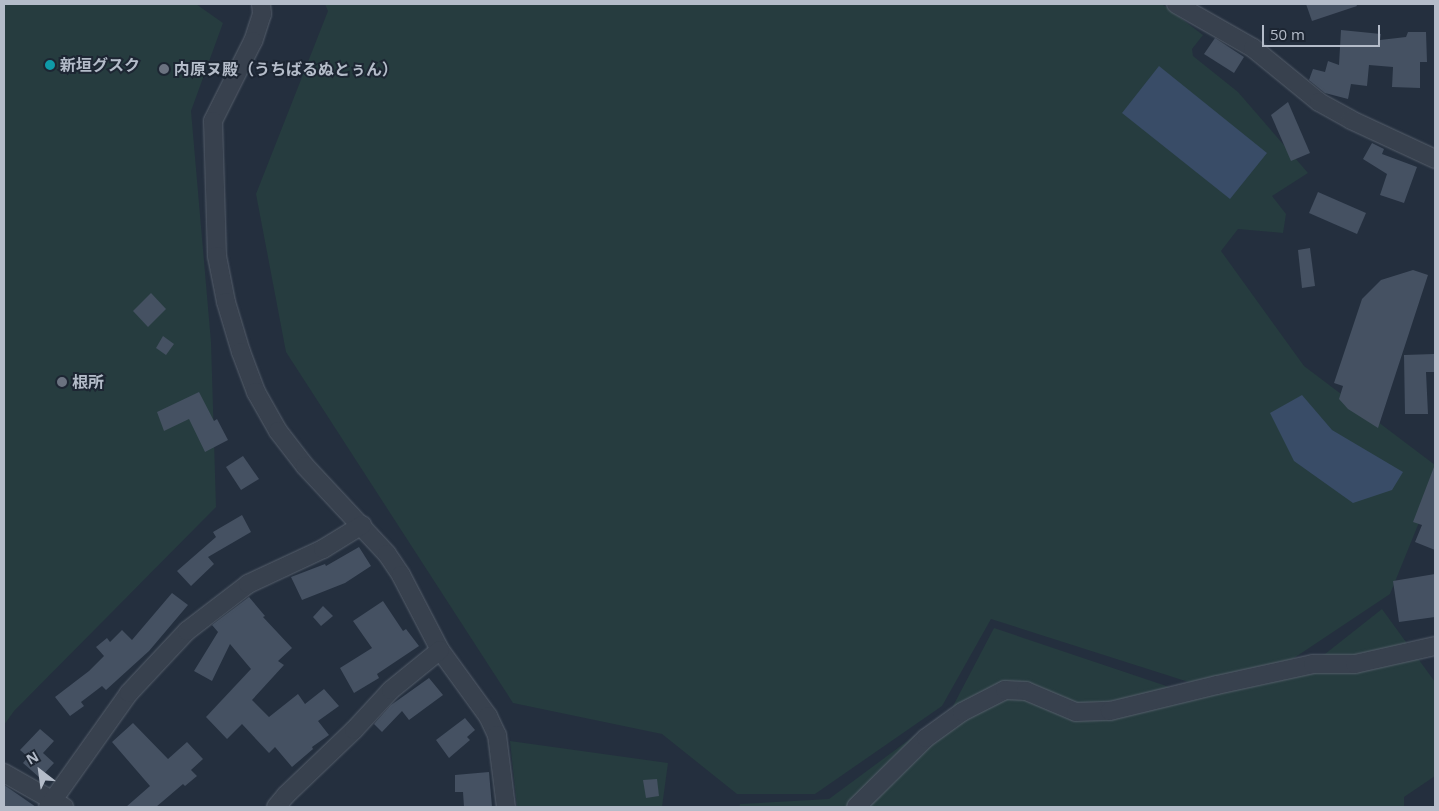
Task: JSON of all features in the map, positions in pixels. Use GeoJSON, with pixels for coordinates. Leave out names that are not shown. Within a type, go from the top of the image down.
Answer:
{"type":"FeatureCollection","features":[{"type":"Feature","properties":{"kind":"street"},"geometry":{"type":"LineString","coordinates":[[261,4],[262,14],[253,41],[213,121],[218,256],[226,302],[256,392],[278,431],[305,466],[387,554],[401,575],[440,650],[488,716],[497,735],[506,807]]}},
{"type":"Feature","properties":{"kind":"street"},"geometry":{"type":"LineString","coordinates":[[1176,4],[1253,48],[1319,102],[1351,120],[1435,159]]}},
{"type":"Feature","properties":{"kind":"street"},"geometry":{"type":"LineString","coordinates":[[4,773],[54,805],[129,694],[187,631],[248,584],[322,550],[362,525]]}},
{"type":"Feature","properties":{"kind":"street"},"geometry":{"type":"LineString","coordinates":[[856,807],[926,738],[962,712],[1005,690],[1026,691],[1076,712],[1110,711],[1313,664],[1355,664],[1435,646]]}},
{"type":"Feature","properties":{"kind":"street"},"geometry":{"type":"LineString","coordinates":[[276,807],[286,795],[354,730],[391,690],[440,650]]}},
{"type":"Feature","properties":{"kind":"green space"},"geometry":{"type":"Polygon","coordinates":[[[4,4],[196,4],[223,23],[191,111],[211,342],[216,507],[14,711],[4,725],[4,4]]]}},
{"type":"Feature","properties":{"kind":"green space"},"geometry":{"type":"Polygon","coordinates":[[[325,4],[1162,4],[1203,35],[1192,49],[1193,56],[1238,92],[1308,173],[1272,196],[1286,214],[1283,233],[1238,229],[1221,251],[1304,366],[1435,465],[1435,483],[1390,594],[1285,664],[1198,685],[991,619],[942,706],[815,794],[737,794],[662,734],[513,703],[286,352],[256,194],[328,11],[325,4]]]}},
{"type":"Feature","properties":{"kind":"green space"},"geometry":{"type":"Polygon","coordinates":[[[1382,609],[1435,682],[1435,776],[1404,797],[1404,807],[739,807],[740,804],[829,799],[952,708],[994,628],[1199,697],[1325,654],[1382,609]]]}},
{"type":"Feature","properties":{"kind":"green space"},"geometry":{"type":"Polygon","coordinates":[[[510,741],[668,763],[662,807],[517,807],[510,741]]]}},
{"type":"Feature","properties":{"kind":"water"},"geometry":{"type":"Polygon","coordinates":[[[1159,66],[1267,153],[1230,199],[1122,113],[1159,66]]]}},
{"type":"Feature","properties":{"kind":"water"},"geometry":{"type":"Polygon","coordinates":[[[1302,395],[1332,430],[1403,472],[1392,490],[1353,503],[1294,461],[1270,413],[1302,395]]]}},
{"type":"Feature","properties":{"kind":"building"},"geometry":{"type":"Polygon","coordinates":[[[1306,4],[1356,4],[1357,6],[1312,21],[1306,4]]]}},
{"type":"Feature","properties":{"kind":"building"},"geometry":{"type":"Polygon","coordinates":[[[1341,30],[1381,34],[1380,40],[1406,37],[1408,32],[1426,32],[1427,62],[1420,62],[1420,88],[1392,87],[1393,67],[1369,65],[1367,86],[1351,84],[1348,99],[1325,93],[1309,80],[1313,69],[1325,72],[1328,61],[1339,65],[1341,30]]]}},
{"type":"Feature","properties":{"kind":"building"},"geometry":{"type":"Polygon","coordinates":[[[1215,38],[1244,57],[1234,73],[1204,54],[1215,38]]]}},
{"type":"Feature","properties":{"kind":"building"},"geometry":{"type":"Polygon","coordinates":[[[1288,102],[1310,153],[1291,161],[1271,115],[1288,102]]]}},
{"type":"Feature","properties":{"kind":"building"},"geometry":{"type":"Polygon","coordinates":[[[1372,143],[1384,149],[1382,154],[1417,167],[1404,203],[1380,195],[1387,174],[1363,159],[1372,143]]]}},
{"type":"Feature","properties":{"kind":"building"},"geometry":{"type":"Polygon","coordinates":[[[1318,192],[1366,213],[1357,234],[1309,213],[1318,192]]]}},
{"type":"Feature","properties":{"kind":"building"},"geometry":{"type":"Polygon","coordinates":[[[1310,248],[1315,286],[1302,288],[1298,250],[1310,248]]]}},
{"type":"Feature","properties":{"kind":"building"},"geometry":{"type":"Polygon","coordinates":[[[1413,270],[1428,275],[1378,428],[1348,409],[1339,399],[1343,386],[1334,383],[1362,299],[1381,280],[1413,270]]]}},
{"type":"Feature","properties":{"kind":"building"},"geometry":{"type":"Polygon","coordinates":[[[151,293],[166,309],[148,327],[133,311],[151,293]]]}},
{"type":"Feature","properties":{"kind":"building"},"geometry":{"type":"Polygon","coordinates":[[[163,336],[174,344],[166,355],[156,348],[163,336]]]}},
{"type":"Feature","properties":{"kind":"building"},"geometry":{"type":"Polygon","coordinates":[[[1434,354],[1435,372],[1426,372],[1428,414],[1405,414],[1404,355],[1434,354]]]}},
{"type":"Feature","properties":{"kind":"building"},"geometry":{"type":"Polygon","coordinates":[[[199,392],[214,421],[217,419],[228,440],[205,452],[189,419],[164,431],[157,412],[199,392]]]}},
{"type":"Feature","properties":{"kind":"building"},"geometry":{"type":"Polygon","coordinates":[[[243,456],[259,479],[241,490],[226,467],[243,456]]]}},
{"type":"Feature","properties":{"kind":"building"},"geometry":{"type":"Polygon","coordinates":[[[1434,467],[1435,550],[1415,542],[1422,525],[1413,522],[1434,467]]]}},
{"type":"Feature","properties":{"kind":"building"},"geometry":{"type":"Polygon","coordinates":[[[242,515],[251,532],[208,557],[214,564],[191,586],[177,571],[216,537],[213,532],[242,515]]]}},
{"type":"Feature","properties":{"kind":"building"},"geometry":{"type":"Polygon","coordinates":[[[359,547],[371,566],[345,583],[302,600],[291,577],[325,564],[326,566],[359,547]]]}},
{"type":"Feature","properties":{"kind":"building"},"geometry":{"type":"Polygon","coordinates":[[[1435,574],[1435,617],[1399,622],[1393,581],[1435,574]]]}},
{"type":"Feature","properties":{"kind":"building"},"geometry":{"type":"Polygon","coordinates":[[[172,593],[188,605],[149,651],[106,690],[102,686],[81,702],[84,706],[70,716],[55,697],[89,671],[104,656],[96,647],[107,638],[110,642],[122,630],[132,640],[172,593]]]}},
{"type":"Feature","properties":{"kind":"building"},"geometry":{"type":"Polygon","coordinates":[[[249,597],[265,616],[263,617],[292,648],[278,661],[284,665],[252,700],[269,717],[298,694],[305,704],[324,689],[339,706],[318,721],[329,735],[312,747],[313,749],[292,767],[275,747],[269,753],[242,724],[227,739],[206,717],[251,669],[230,644],[212,681],[194,671],[218,632],[212,625],[249,597]]]}},
{"type":"Feature","properties":{"kind":"building"},"geometry":{"type":"Polygon","coordinates":[[[383,601],[403,631],[406,629],[419,646],[377,674],[379,678],[354,693],[340,668],[372,648],[353,621],[383,601]]]}},
{"type":"Feature","properties":{"kind":"building"},"geometry":{"type":"Polygon","coordinates":[[[323,606],[333,616],[321,626],[313,617],[323,606]]]}},
{"type":"Feature","properties":{"kind":"building"},"geometry":{"type":"Polygon","coordinates":[[[429,678],[443,695],[409,720],[402,711],[382,732],[374,724],[391,705],[429,678]]]}},
{"type":"Feature","properties":{"kind":"building"},"geometry":{"type":"Polygon","coordinates":[[[465,718],[475,730],[467,737],[470,740],[449,758],[436,740],[465,718]]]}},
{"type":"Feature","properties":{"kind":"building"},"geometry":{"type":"Polygon","coordinates":[[[133,723],[168,759],[187,742],[203,759],[191,770],[197,776],[185,786],[183,784],[156,807],[126,807],[150,786],[112,742],[133,723]]]}},
{"type":"Feature","properties":{"kind":"building"},"geometry":{"type":"Polygon","coordinates":[[[40,729],[54,741],[43,753],[54,763],[40,778],[23,763],[28,757],[20,750],[40,729]]]}},
{"type":"Feature","properties":{"kind":"building"},"geometry":{"type":"Polygon","coordinates":[[[489,772],[492,807],[464,807],[463,792],[455,792],[455,775],[489,772]]]}},
{"type":"Feature","properties":{"kind":"building"},"geometry":{"type":"Polygon","coordinates":[[[657,779],[659,796],[646,798],[643,780],[657,779]]]}},
{"type":"Feature","properties":{"kind":"building"},"geometry":{"type":"Polygon","coordinates":[[[4,785],[10,789],[36,807],[4,807],[4,785]]]}},
{"type":"Feature","properties":{"kind":"place","name":"新垣グスク"},"geometry":{"type":"Point","coordinates":[50,65]}},
{"type":"Feature","properties":{"kind":"place","name":"内原ヌ殿（うちばるぬとぅん）"},"geometry":{"type":"Point","coordinates":[164,69]}},
{"type":"Feature","properties":{"kind":"place","name":"根所"},"geometry":{"type":"Point","coordinates":[62,382]}}]}
